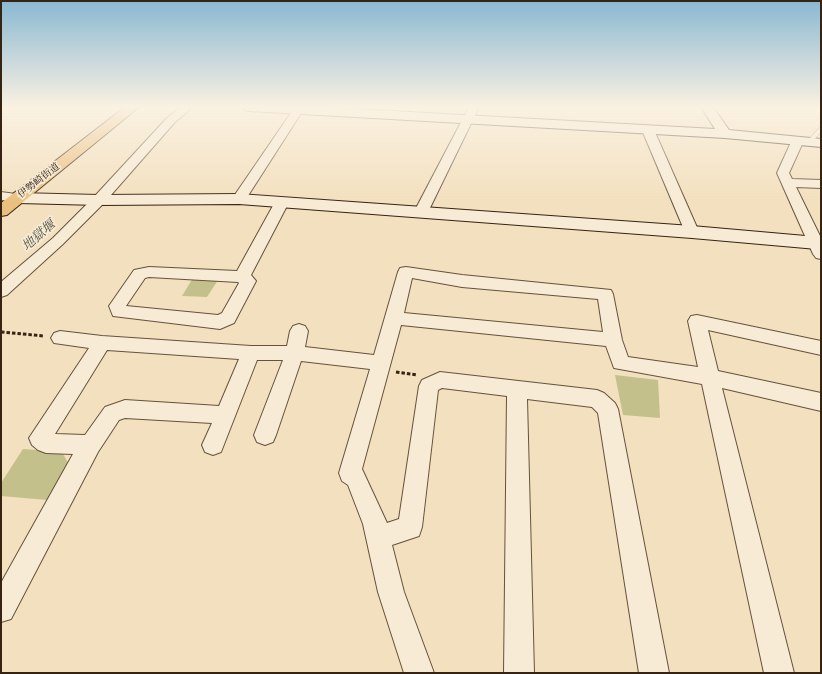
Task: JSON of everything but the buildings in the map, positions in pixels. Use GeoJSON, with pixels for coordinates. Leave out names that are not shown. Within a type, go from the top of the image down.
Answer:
{"type":"FeatureCollection","features":[{"type":"Feature","properties":{"kind":"main road","name":"伊勢崎街道"},"geometry":{"type":"LineString","coordinates":[[1,211],[9,197],[90,138]]}},
{"type":"Feature","properties":{"kind":"street"},"geometry":{"type":"LineString","coordinates":[[1,291],[58,241],[99,200],[154,138]]}},
{"type":"Feature","properties":{"kind":"street"},"geometry":{"type":"LineString","coordinates":[[239,199],[279,138]]}},
{"type":"Feature","properties":{"kind":"street"},"geometry":{"type":"LineString","coordinates":[[421,212],[458,138]]}},
{"type":"Feature","properties":{"kind":"street"},"geometry":{"type":"LineString","coordinates":[[652,138],[692,232]]}},
{"type":"Feature","properties":{"kind":"street"},"geometry":{"type":"LineString","coordinates":[[779,138],[810,141]]}},
{"type":"Feature","properties":{"kind":"street"},"geometry":{"type":"LineString","coordinates":[[810,141],[784,173],[819,248]]}},
{"type":"Feature","properties":{"kind":"street"},"geometry":{"type":"LineString","coordinates":[[788,184],[821,184]]}},
{"type":"Feature","properties":{"kind":"street"},"geometry":{"type":"LineString","coordinates":[[9,197],[99,200],[239,199],[692,232],[819,248]]}},
{"type":"Feature","properties":{"kind":"street"},"geometry":{"type":"LineString","coordinates":[[242,277],[282,202]]}},
{"type":"Feature","properties":{"kind":"street"},"geometry":{"type":"LineString","coordinates":[[149,272],[242,277],[248,281],[228,318],[220,322],[120,312],[117,306],[140,274],[149,272]]}},
{"type":"Feature","properties":{"kind":"street"},"geometry":{"type":"LineString","coordinates":[[419,673],[391,592],[375,524],[356,478],[350,473],[406,272],[462,281],[605,294],[613,340],[621,363],[709,377],[821,402]]}},
{"type":"Feature","properties":{"kind":"street"},"geometry":{"type":"LineString","coordinates":[[394,318],[613,340]]}},
{"type":"Feature","properties":{"kind":"street"},"geometry":{"type":"LineString","coordinates":[[779,673],[697,321],[821,348]]}},
{"type":"Feature","properties":{"kind":"street"},"geometry":{"type":"LineString","coordinates":[[265,435],[295,353],[300,331]]}},
{"type":"Feature","properties":{"kind":"street"},"geometry":{"type":"LineString","coordinates":[[60,338],[251,353],[295,353],[380,366]]}},
{"type":"Feature","properties":{"kind":"street"},"geometry":{"type":"LineString","coordinates":[[90,445],[46,443],[40,438],[102,342]]}},
{"type":"Feature","properties":{"kind":"street"},"geometry":{"type":"LineString","coordinates":[[213,445],[251,353]]}},
{"type":"Feature","properties":{"kind":"street"},"geometry":{"type":"LineString","coordinates":[[378,538],[410,527],[429,386],[440,380],[597,399],[608,409],[654,673]]}},
{"type":"Feature","properties":{"kind":"street"},"geometry":{"type":"LineString","coordinates":[[517,390],[520,673]]}},
{"type":"Feature","properties":{"kind":"street"},"geometry":{"type":"LineString","coordinates":[[1,609],[90,445],[112,413],[126,409],[226,415]]}},
{"type":"Feature","properties":{"kind":"path"},"geometry":{"type":"LineString","coordinates":[[1,332],[60,338]]}},
{"type":"Feature","properties":{"kind":"path"},"geometry":{"type":"LineString","coordinates":[[380,366],[428,377],[433,384]]}},
{"type":"Feature","properties":{"kind":"shaded area"},"geometry":{"type":"Polygon","coordinates":[[[193,278],[218,280],[207,297],[182,296],[193,278]]]}},
{"type":"Feature","properties":{"kind":"shaded area"},"geometry":{"type":"Polygon","coordinates":[[[615,375],[658,380],[660,418],[623,415],[615,375]]]}},
{"type":"Feature","properties":{"kind":"shaded area"},"geometry":{"type":"Polygon","coordinates":[[[23,449],[62,452],[68,463],[47,500],[1,496],[1,483],[23,449]]]}},
{"type":"Feature","properties":{"kind":"water label","name":"地獄堰"},"geometry":{"type":"Point","coordinates":[39,236]}}]}
